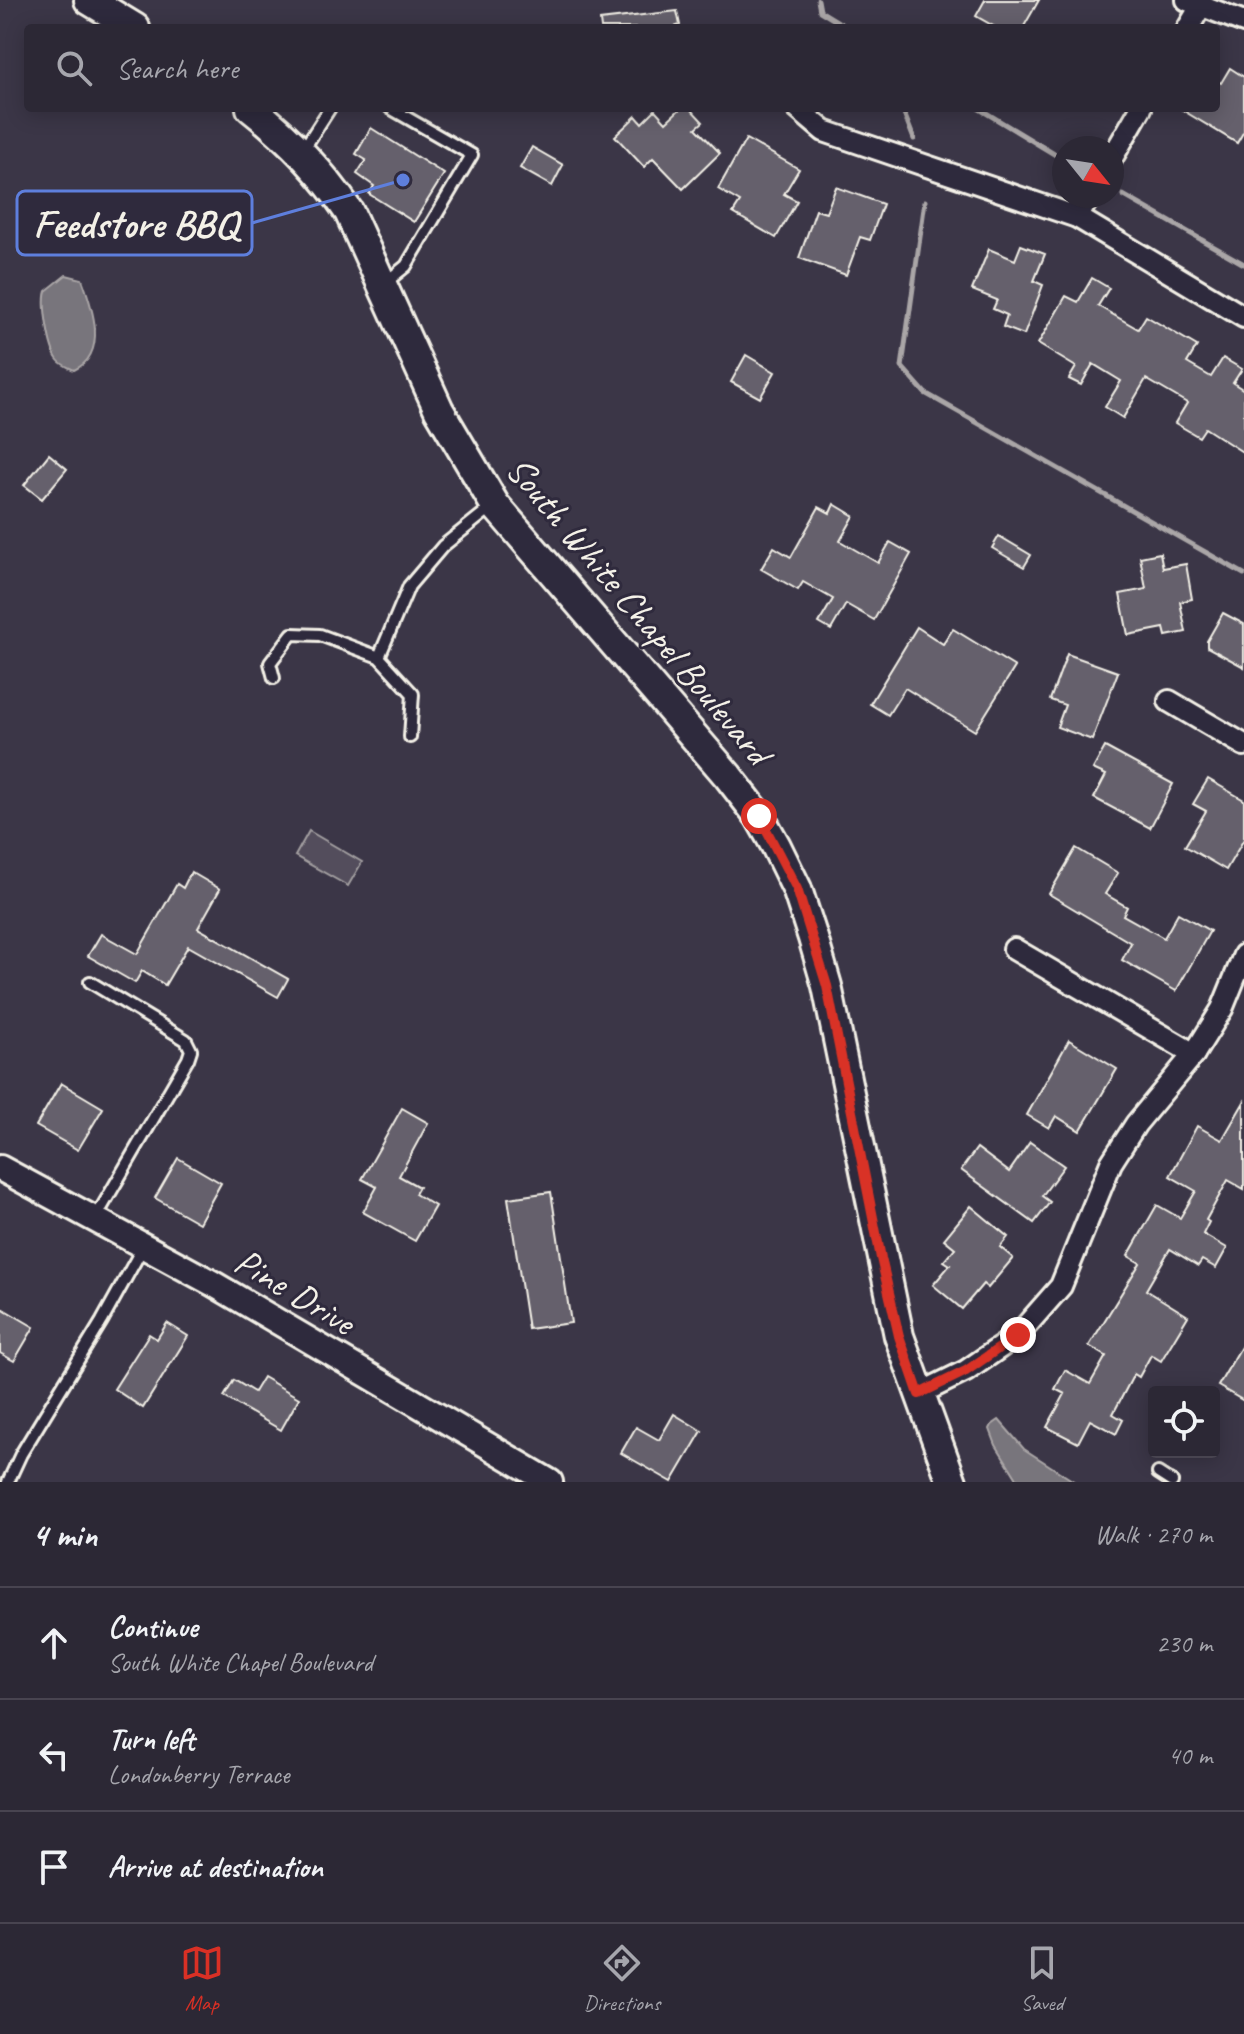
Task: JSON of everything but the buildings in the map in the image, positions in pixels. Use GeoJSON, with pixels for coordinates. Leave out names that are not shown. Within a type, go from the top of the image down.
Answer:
{"type":"FeatureCollection","features":[{"type":"Feature","properties":{"kind":"main road"},"geometry":{"type":"LineString","coordinates":[[93,1],[129,24]]}},
{"type":"Feature","properties":{"kind":"main road","name":"South White Chapel Boulevard"},"geometry":{"type":"LineString","coordinates":[[256,112],[302,153],[349,212],[439,410],[495,505],[759,816],[797,889],[827,986],[899,1336],[952,1482]]}},
{"type":"Feature","properties":{"kind":"street"},"geometry":{"type":"LineString","coordinates":[[1189,24],[1194,3],[1244,22]]}},
{"type":"Feature","properties":{"kind":"street"},"geometry":{"type":"LineString","coordinates":[[802,112],[824,131],[1077,217],[1244,317]]}},
{"type":"Feature","properties":{"kind":"street"},"geometry":{"type":"LineString","coordinates":[[1124,137],[1139,112]]}},
{"type":"Feature","properties":{"kind":"street"},"geometry":{"type":"LineString","coordinates":[[1077,217],[1083,208]]}},
{"type":"Feature","properties":{"kind":"street"},"geometry":{"type":"LineString","coordinates":[[1169,701],[1244,745]]}},
{"type":"Feature","properties":{"kind":"street"},"geometry":{"type":"LineString","coordinates":[[1014,949],[1194,1054]]}},
{"type":"Feature","properties":{"kind":"street"},"geometry":{"type":"LineString","coordinates":[[919,1394],[966,1371],[1018,1335],[1061,1286],[1111,1163],[1136,1124],[1194,1054],[1222,1009],[1244,955]]}},
{"type":"Feature","properties":{"kind":"street","name":"Pine Drive"},"geometry":{"type":"LineString","coordinates":[[0,1168],[212,1283],[546,1481]]}},
{"type":"Feature","properties":{"kind":"lane"},"geometry":{"type":"LineString","coordinates":[[302,153],[328,112]]}},
{"type":"Feature","properties":{"kind":"lane"},"geometry":{"type":"LineString","coordinates":[[384,284],[406,266],[472,155],[397,112]]}},
{"type":"Feature","properties":{"kind":"lane"},"geometry":{"type":"LineString","coordinates":[[379,657],[409,586],[443,546],[495,505]]}},
{"type":"Feature","properties":{"kind":"lane"},"geometry":{"type":"LineString","coordinates":[[274,678],[270,663],[292,634],[320,635],[379,657],[413,694],[410,737]]}},
{"type":"Feature","properties":{"kind":"lane"},"geometry":{"type":"LineString","coordinates":[[90,982],[186,1040],[191,1050],[95,1219]]}},
{"type":"Feature","properties":{"kind":"lane"},"geometry":{"type":"LineString","coordinates":[[8,1482],[21,1454],[144,1246]]}},
{"type":"Feature","properties":{"kind":"lane"},"geometry":{"type":"LineString","coordinates":[[1158,1473],[1172,1482]]}},
{"type":"Feature","properties":{"kind":"shaded area"},"geometry":{"type":"Polygon","coordinates":[[[66,275],[82,279],[95,329],[91,353],[85,363],[74,370],[58,360],[49,337],[46,316],[46,291],[66,275]]]}},
{"type":"Feature","properties":{"kind":"shaded area"},"geometry":{"type":"Polygon","coordinates":[[[309,831],[362,862],[348,886],[295,856],[309,831]]]}},
{"type":"Feature","properties":{"kind":"shaded area"},"geometry":{"type":"Polygon","coordinates":[[[999,1420],[1024,1449],[1075,1482],[1019,1482],[996,1445],[990,1429],[999,1420]]]}},
{"type":"Feature","properties":{"kind":"waterway"},"geometry":{"type":"LineString","coordinates":[[818,0],[820,11],[841,24]]}},
{"type":"Feature","properties":{"kind":"waterway"},"geometry":{"type":"LineString","coordinates":[[904,112],[914,139]]}},
{"type":"Feature","properties":{"kind":"waterway"},"geometry":{"type":"LineString","coordinates":[[985,112],[1052,153]]}},
{"type":"Feature","properties":{"kind":"waterway"},"geometry":{"type":"LineString","coordinates":[[1124,196],[1244,264]]}},
{"type":"Feature","properties":{"kind":"waterway"},"geometry":{"type":"LineString","coordinates":[[925,201],[902,367],[925,393],[1244,574]]}},
{"type":"Feature","properties":{"kind":"place","name":"Feedstore BBQ"},"geometry":{"type":"Point","coordinates":[403,180]}},
{"type":"Feature","properties":{"kind":"route"},"geometry":{"type":"LineString","coordinates":[[759,816],[797,889],[827,986],[881,1258],[899,1336],[919,1394],[966,1371],[1018,1335]]}}]}
